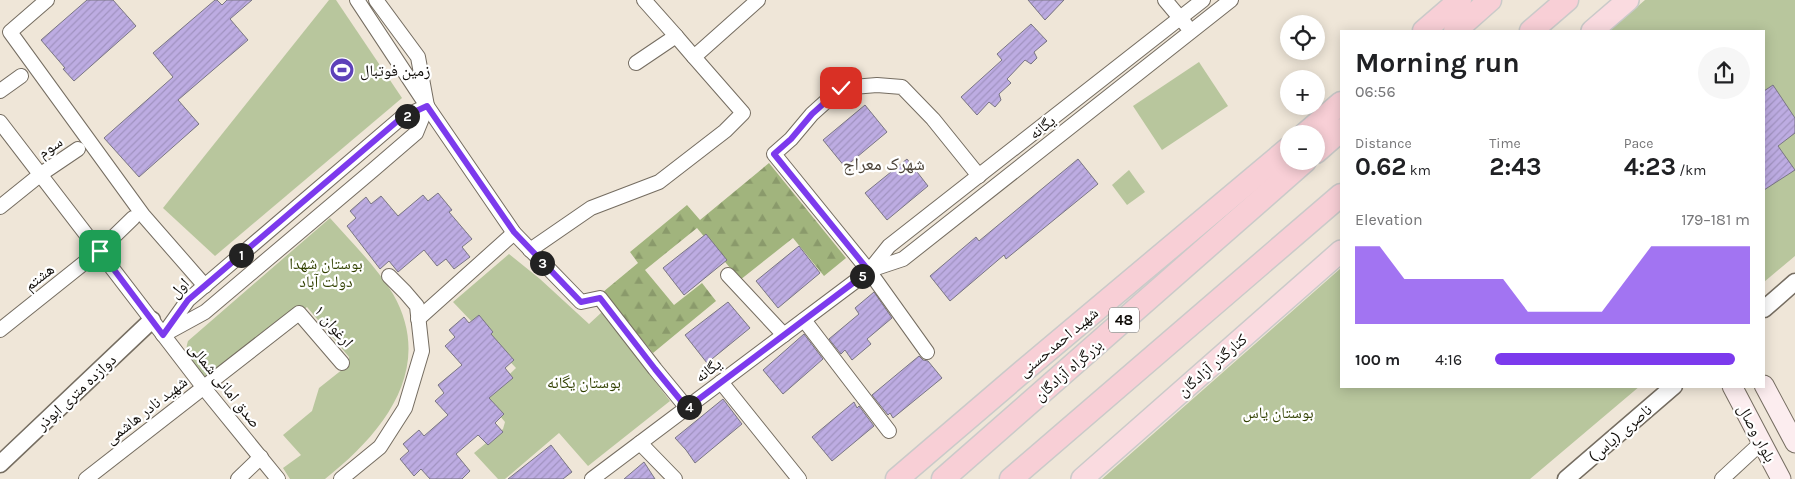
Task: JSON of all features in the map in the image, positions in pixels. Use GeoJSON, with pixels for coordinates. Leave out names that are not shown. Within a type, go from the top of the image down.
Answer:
{"type":"FeatureCollection","features":[{"type":"Feature","properties":{"kind":"highway"},"geometry":{"type":"LineString","coordinates":[[1425,30],[1460,0]]}},
{"type":"Feature","properties":{"kind":"highway"},"geometry":{"type":"LineString","coordinates":[[1456,30],[1490,0]]}},
{"type":"Feature","properties":{"kind":"highway"},"geometry":{"type":"LineString","coordinates":[[1532,30],[1567,0]]}},
{"type":"Feature","properties":{"kind":"highway"},"geometry":{"type":"LineString","coordinates":[[1316,125],[1340,104]]}},
{"type":"Feature","properties":{"kind":"highway"},"geometry":{"type":"LineString","coordinates":[[1325,144],[1340,131]]}},
{"type":"Feature","properties":{"kind":"highway","name":"شهید احمدحسنی"},"geometry":{"type":"LineString","coordinates":[[897,479],[1280,156]]}},
{"type":"Feature","properties":{"kind":"highway","name":"بزرگراه آزادگان"},"geometry":{"type":"LineString","coordinates":[[943,479],[1296,170]]}},
{"type":"Feature","properties":{"kind":"highway"},"geometry":{"type":"LineString","coordinates":[[1010,479],[1340,196]]}},
{"type":"Feature","properties":{"kind":"main road"},"geometry":{"type":"LineString","coordinates":[[1593,30],[1628,0]]}},
{"type":"Feature","properties":{"kind":"main road","name":"کنارگذر آزادگان"},"geometry":{"type":"LineString","coordinates":[[1082,479],[1340,252]]}},
{"type":"Feature","properties":{"kind":"main road","name":"بلوار وصال"},"geometry":{"type":"LineString","coordinates":[[1733,388],[1781,479]]}},
{"type":"Feature","properties":{"kind":"main road","name":"بلوار وصال"},"geometry":{"type":"LineString","coordinates":[[1765,388],[1795,444]]}},
{"type":"Feature","properties":{"kind":"street"},"geometry":{"type":"LineString","coordinates":[[47,0],[10,32],[143,215],[206,286]]}},
{"type":"Feature","properties":{"kind":"street"},"geometry":{"type":"LineString","coordinates":[[357,0],[514,232],[581,302],[600,298],[687,408]]}},
{"type":"Feature","properties":{"kind":"street"},"geometry":{"type":"LineString","coordinates":[[376,0],[418,58],[427,106]]}},
{"type":"Feature","properties":{"kind":"street"},"geometry":{"type":"LineString","coordinates":[[530,250],[591,208],[659,182],[725,131],[743,113],[644,0]]}},
{"type":"Feature","properties":{"kind":"street"},"geometry":{"type":"LineString","coordinates":[[694,57],[758,0]]}},
{"type":"Feature","properties":{"kind":"street"},"geometry":{"type":"LineString","coordinates":[[1165,0],[1192,32]]}},
{"type":"Feature","properties":{"kind":"street","name":"یگانه"},"geometry":{"type":"LineString","coordinates":[[592,479],[869,271],[888,246],[1203,0]]}},
{"type":"Feature","properties":{"kind":"street","name":"یگانه"},"geometry":{"type":"LineString","coordinates":[[869,271],[903,260],[1231,0]]}},
{"type":"Feature","properties":{"kind":"street"},"geometry":{"type":"LineString","coordinates":[[636,62],[676,36]]}},
{"type":"Feature","properties":{"kind":"street"},"geometry":{"type":"LineString","coordinates":[[0,91],[21,76]]}},
{"type":"Feature","properties":{"kind":"street"},"geometry":{"type":"LineString","coordinates":[[926,352],[869,271],[774,154],[791,139],[812,114],[841,88],[876,85],[902,87],[933,118],[979,176]]}},
{"type":"Feature","properties":{"kind":"street","name":"اول"},"geometry":{"type":"LineString","coordinates":[[163,335],[188,300],[401,118],[427,106]]}},
{"type":"Feature","properties":{"kind":"street","name":"اول"},"geometry":{"type":"LineString","coordinates":[[163,335],[205,312],[416,133],[427,106]]}},
{"type":"Feature","properties":{"kind":"street","name":"صدق امانی شمالی"},"geometry":{"type":"LineString","coordinates":[[0,122],[204,388],[278,479]]}},
{"type":"Feature","properties":{"kind":"street","name":"سوم"},"geometry":{"type":"LineString","coordinates":[[0,207],[41,174],[78,148]]}},
{"type":"Feature","properties":{"kind":"street","name":"هشتم"},"geometry":{"type":"LineString","coordinates":[[0,330],[100,251],[133,218]]}},
{"type":"Feature","properties":{"kind":"street"},"geometry":{"type":"LineString","coordinates":[[418,319],[514,232]]}},
{"type":"Feature","properties":{"kind":"street"},"geometry":{"type":"LineString","coordinates":[[728,274],[784,335]]}},
{"type":"Feature","properties":{"kind":"street"},"geometry":{"type":"LineString","coordinates":[[341,479],[380,447],[405,408],[422,350],[417,306],[389,276]]}},
{"type":"Feature","properties":{"kind":"street"},"geometry":{"type":"LineString","coordinates":[[1765,307],[1795,282]]}},
{"type":"Feature","properties":{"kind":"street","name":"ارغوان ۱"},"geometry":{"type":"LineString","coordinates":[[299,313],[342,363]]}},
{"type":"Feature","properties":{"kind":"street","name":"شهید نادر هاشمی"},"geometry":{"type":"LineString","coordinates":[[86,479],[299,313]]}},
{"type":"Feature","properties":{"kind":"street","name":"دوازده متری ابوذر"},"geometry":{"type":"LineString","coordinates":[[0,464],[152,320]]}},
{"type":"Feature","properties":{"kind":"street"},"geometry":{"type":"LineString","coordinates":[[804,320],[889,431]]}},
{"type":"Feature","properties":{"kind":"street"},"geometry":{"type":"LineString","coordinates":[[721,382],[799,479]]}},
{"type":"Feature","properties":{"kind":"street","name":"ناصری (یاس)"},"geometry":{"type":"LineString","coordinates":[[1566,479],[1672,388]]}},
{"type":"Feature","properties":{"kind":"street"},"geometry":{"type":"LineString","coordinates":[[1722,479],[1762,442]]}},
{"type":"Feature","properties":{"kind":"street"},"geometry":{"type":"LineString","coordinates":[[640,443],[675,479]]}},
{"type":"Feature","properties":{"kind":"street"},"geometry":{"type":"LineString","coordinates":[[238,479],[261,457]]}},
{"type":"Feature","properties":{"kind":"green space"},"geometry":{"type":"Polygon","coordinates":[[[329,0],[336,0],[402,98],[215,256],[163,208],[329,0]]]}},
{"type":"Feature","properties":{"kind":"green space"},"geometry":{"type":"Polygon","coordinates":[[[1645,0],[1795,0],[1795,256],[1765,281],[1765,30],[1610,30],[1645,0]]]}},
{"type":"Feature","properties":{"kind":"green space"},"geometry":{"type":"Polygon","coordinates":[[[1199,62],[1228,106],[1162,150],[1133,106],[1199,62]]]}},
{"type":"Feature","properties":{"kind":"green space"},"geometry":{"type":"Polygon","coordinates":[[[769,163],[846,258],[824,276],[793,238],[740,280],[697,228],[645,270],[674,305],[702,283],[716,301],[653,353],[603,292],[638,263],[630,252],[687,205],[700,220],[769,163]]]}},
{"type":"Feature","properties":{"kind":"green space"},"geometry":{"type":"Polygon","coordinates":[[[1129,170],[1145,192],[1127,205],[1112,185],[1129,170]]]}},
{"type":"Feature","properties":{"kind":"green space","name":"بوستان شهدا دولت آباد"},"geometry":{"type":"Polygon","coordinates":[[[330,218],[371,264],[393,294],[405,322],[409,348],[405,374],[397,398],[366,442],[325,479],[290,479],[283,468],[301,455],[283,435],[312,411],[319,388],[348,365],[349,357],[307,307],[208,380],[191,363],[187,347],[188,341],[330,218]]]}},
{"type":"Feature","properties":{"kind":"green space","name":"بوستان یگانه"},"geometry":{"type":"Polygon","coordinates":[[[509,254],[540,279],[589,324],[602,312],[670,401],[588,466],[559,433],[505,479],[498,479],[474,453],[503,429],[505,422],[485,398],[516,368],[453,302],[509,254]]]}},
{"type":"Feature","properties":{"kind":"green space","name":"بوستان یاس"},"geometry":{"type":"Polygon","coordinates":[[[1340,269],[1340,388],[1638,388],[1530,479],[1102,479],[1340,269]]]}},
{"type":"Feature","properties":{"kind":"building"},"geometry":{"type":"Polygon","coordinates":[[[87,0],[113,0],[136,26],[74,81],[41,40],[87,0]]]}},
{"type":"Feature","properties":{"kind":"building"},"geometry":{"type":"Polygon","coordinates":[[[215,0],[222,5],[227,0],[252,0],[230,19],[248,40],[178,100],[199,124],[139,177],[104,138],[173,77],[153,53],[215,0]]]}},
{"type":"Feature","properties":{"kind":"building"},"geometry":{"type":"Polygon","coordinates":[[[1028,0],[1064,0],[1045,20],[1028,0]]]}},
{"type":"Feature","properties":{"kind":"building"},"geometry":{"type":"Polygon","coordinates":[[[1031,24],[1047,41],[1034,52],[1037,58],[1031,64],[1025,60],[1007,79],[1011,83],[999,94],[1001,100],[995,107],[989,102],[977,115],[961,97],[1002,60],[997,54],[1031,24]]]}},
{"type":"Feature","properties":{"kind":"building"},"geometry":{"type":"Polygon","coordinates":[[[1773,85],[1795,118],[1795,133],[1778,146],[1795,170],[1765,189],[1765,90],[1773,85]]]}},
{"type":"Feature","properties":{"kind":"building"},"geometry":{"type":"Polygon","coordinates":[[[865,105],[887,132],[845,167],[823,140],[865,105]]]}},
{"type":"Feature","properties":{"kind":"building"},"geometry":{"type":"Polygon","coordinates":[[[907,159],[928,186],[887,220],[865,193],[907,159]]]}},
{"type":"Feature","properties":{"kind":"building"},"geometry":{"type":"Polygon","coordinates":[[[1078,159],[1098,184],[1006,259],[1004,255],[950,301],[930,276],[976,237],[979,241],[1078,159]]]}},
{"type":"Feature","properties":{"kind":"building"},"geometry":{"type":"Polygon","coordinates":[[[438,193],[452,210],[449,212],[472,239],[462,247],[470,257],[454,269],[446,259],[437,266],[424,250],[398,272],[389,261],[380,269],[347,226],[356,218],[350,211],[366,197],[371,204],[381,196],[398,216],[423,195],[428,201],[438,193]]]}},
{"type":"Feature","properties":{"kind":"building"},"geometry":{"type":"Polygon","coordinates":[[[706,234],[727,260],[684,295],[663,268],[706,234]]]}},
{"type":"Feature","properties":{"kind":"building"},"geometry":{"type":"Polygon","coordinates":[[[799,246],[820,273],[778,308],[756,281],[799,246]]]}},
{"type":"Feature","properties":{"kind":"building"},"geometry":{"type":"Polygon","coordinates":[[[874,292],[892,318],[867,339],[871,344],[852,360],[845,350],[841,354],[829,339],[859,314],[855,308],[874,292]]]}},
{"type":"Feature","properties":{"kind":"building"},"geometry":{"type":"Polygon","coordinates":[[[728,302],[750,328],[707,363],[685,335],[728,302]]]}},
{"type":"Feature","properties":{"kind":"building"},"geometry":{"type":"Polygon","coordinates":[[[479,315],[493,332],[491,334],[514,360],[505,368],[513,378],[489,398],[504,414],[495,423],[503,432],[488,445],[478,435],[456,454],[470,471],[462,479],[430,479],[421,469],[414,476],[400,459],[409,451],[403,444],[419,430],[424,436],[448,415],[435,401],[444,393],[438,385],[462,365],[445,346],[455,337],[449,330],[464,317],[469,323],[479,315]]]}},
{"type":"Feature","properties":{"kind":"building"},"geometry":{"type":"Polygon","coordinates":[[[804,334],[823,359],[783,394],[763,370],[804,334]]]}},
{"type":"Feature","properties":{"kind":"building"},"geometry":{"type":"Polygon","coordinates":[[[919,356],[923,360],[928,361],[942,378],[893,418],[890,413],[888,415],[872,395],[919,356]]]}},
{"type":"Feature","properties":{"kind":"building"},"geometry":{"type":"Polygon","coordinates":[[[723,399],[742,424],[695,463],[675,438],[723,399]]]}},
{"type":"Feature","properties":{"kind":"building"},"geometry":{"type":"Polygon","coordinates":[[[854,402],[857,408],[859,406],[874,426],[832,461],[812,437],[854,402]]]}},
{"type":"Feature","properties":{"kind":"building"},"geometry":{"type":"Polygon","coordinates":[[[551,445],[572,472],[563,479],[508,479],[551,445]]]}},
{"type":"Feature","properties":{"kind":"building"},"geometry":{"type":"Polygon","coordinates":[[[644,462],[655,479],[624,479],[644,462]]]}},
{"type":"Feature","properties":{"kind":"place","name":"زمین فوتبال"},"geometry":{"type":"Point","coordinates":[342,70]}},
{"type":"Feature","properties":{"kind":"district","name":"شهرک معراج"},"geometry":{"type":"Point","coordinates":[884,164]}},
{"type":"Feature","properties":{"kind":"route"},"geometry":{"type":"LineString","coordinates":[[100,251],[163,335],[188,300],[401,118],[427,106],[514,232],[581,302],[600,298],[687,408],[869,271],[774,154],[791,139],[812,114],[841,88]]}}]}
